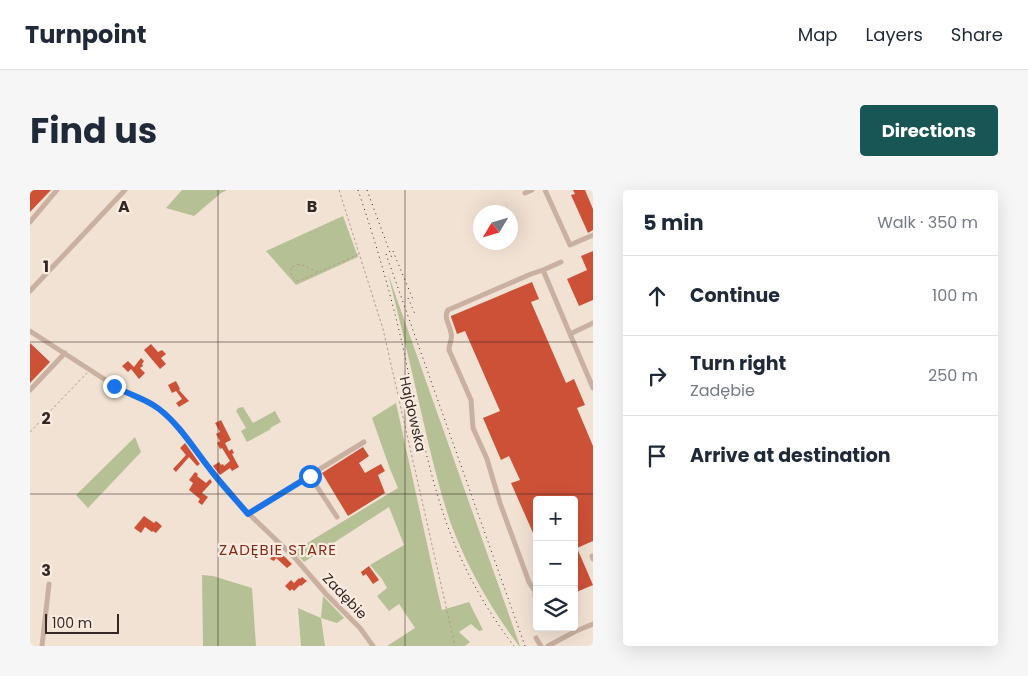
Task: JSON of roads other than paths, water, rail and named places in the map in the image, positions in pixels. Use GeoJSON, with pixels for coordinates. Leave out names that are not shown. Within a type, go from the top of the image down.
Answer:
{"type":"FeatureCollection","features":[{"type":"Feature","properties":{"kind":"street"},"geometry":{"type":"LineString","coordinates":[[30,222],[56,190]]}},
{"type":"Feature","properties":{"kind":"street"},"geometry":{"type":"LineString","coordinates":[[30,292],[125,190]]}},
{"type":"Feature","properties":{"kind":"street"},"geometry":{"type":"LineString","coordinates":[[525,193],[532,190]]}},
{"type":"Feature","properties":{"kind":"street"},"geometry":{"type":"LineString","coordinates":[[545,190],[570,245],[593,235]]}},
{"type":"Feature","properties":{"kind":"street"},"geometry":{"type":"LineString","coordinates":[[533,587],[529,582],[500,503],[487,459],[473,428],[471,400],[449,350],[452,336],[446,313],[448,310],[561,262]]}},
{"type":"Feature","properties":{"kind":"street"},"geometry":{"type":"LineString","coordinates":[[543,270],[593,388]]}},
{"type":"Feature","properties":{"kind":"street"},"geometry":{"type":"LineString","coordinates":[[570,334],[593,323]]}},
{"type":"Feature","properties":{"kind":"street","name":"Zadębie"},"geometry":{"type":"LineString","coordinates":[[30,331],[126,393],[149,402],[169,417],[248,514],[296,559],[326,594],[360,628],[373,646]]}},
{"type":"Feature","properties":{"kind":"street"},"geometry":{"type":"LineString","coordinates":[[30,390],[65,354]]}},
{"type":"Feature","properties":{"kind":"street"},"geometry":{"type":"LineString","coordinates":[[248,514],[364,442]]}},
{"type":"Feature","properties":{"kind":"street"},"geometry":{"type":"LineString","coordinates":[[310,476],[337,517]]}},
{"type":"Feature","properties":{"kind":"street"},"geometry":{"type":"LineString","coordinates":[[42,646],[49,584]]}},
{"type":"Feature","properties":{"kind":"street"},"geometry":{"type":"LineString","coordinates":[[578,628],[593,624]]}},
{"type":"Feature","properties":{"kind":"street"},"geometry":{"type":"LineString","coordinates":[[548,646],[572,631]]}},
{"type":"Feature","properties":{"kind":"street"},"geometry":{"type":"LineString","coordinates":[[536,638],[541,646]]}},
{"type":"Feature","properties":{"kind":"railway"},"geometry":{"type":"LineString","coordinates":[[358,190],[392,304],[422,438],[441,507],[455,546],[469,576],[514,646]]}},
{"type":"Feature","properties":{"kind":"railway"},"geometry":{"type":"LineString","coordinates":[[367,190],[392,258]]}},
{"type":"Feature","properties":{"kind":"railway"},"geometry":{"type":"LineString","coordinates":[[393,251],[414,302]]}},
{"type":"Feature","properties":{"kind":"railway"},"geometry":{"type":"LineString","coordinates":[[386,254],[525,646]]}},
{"type":"Feature","properties":{"kind":"railway"},"geometry":{"type":"LineString","coordinates":[[408,298],[415,314]]}},
{"type":"Feature","properties":{"kind":"district","name":"ZADĘBIE STARE"},"geometry":{"type":"Point","coordinates":[278,549]}}]}
